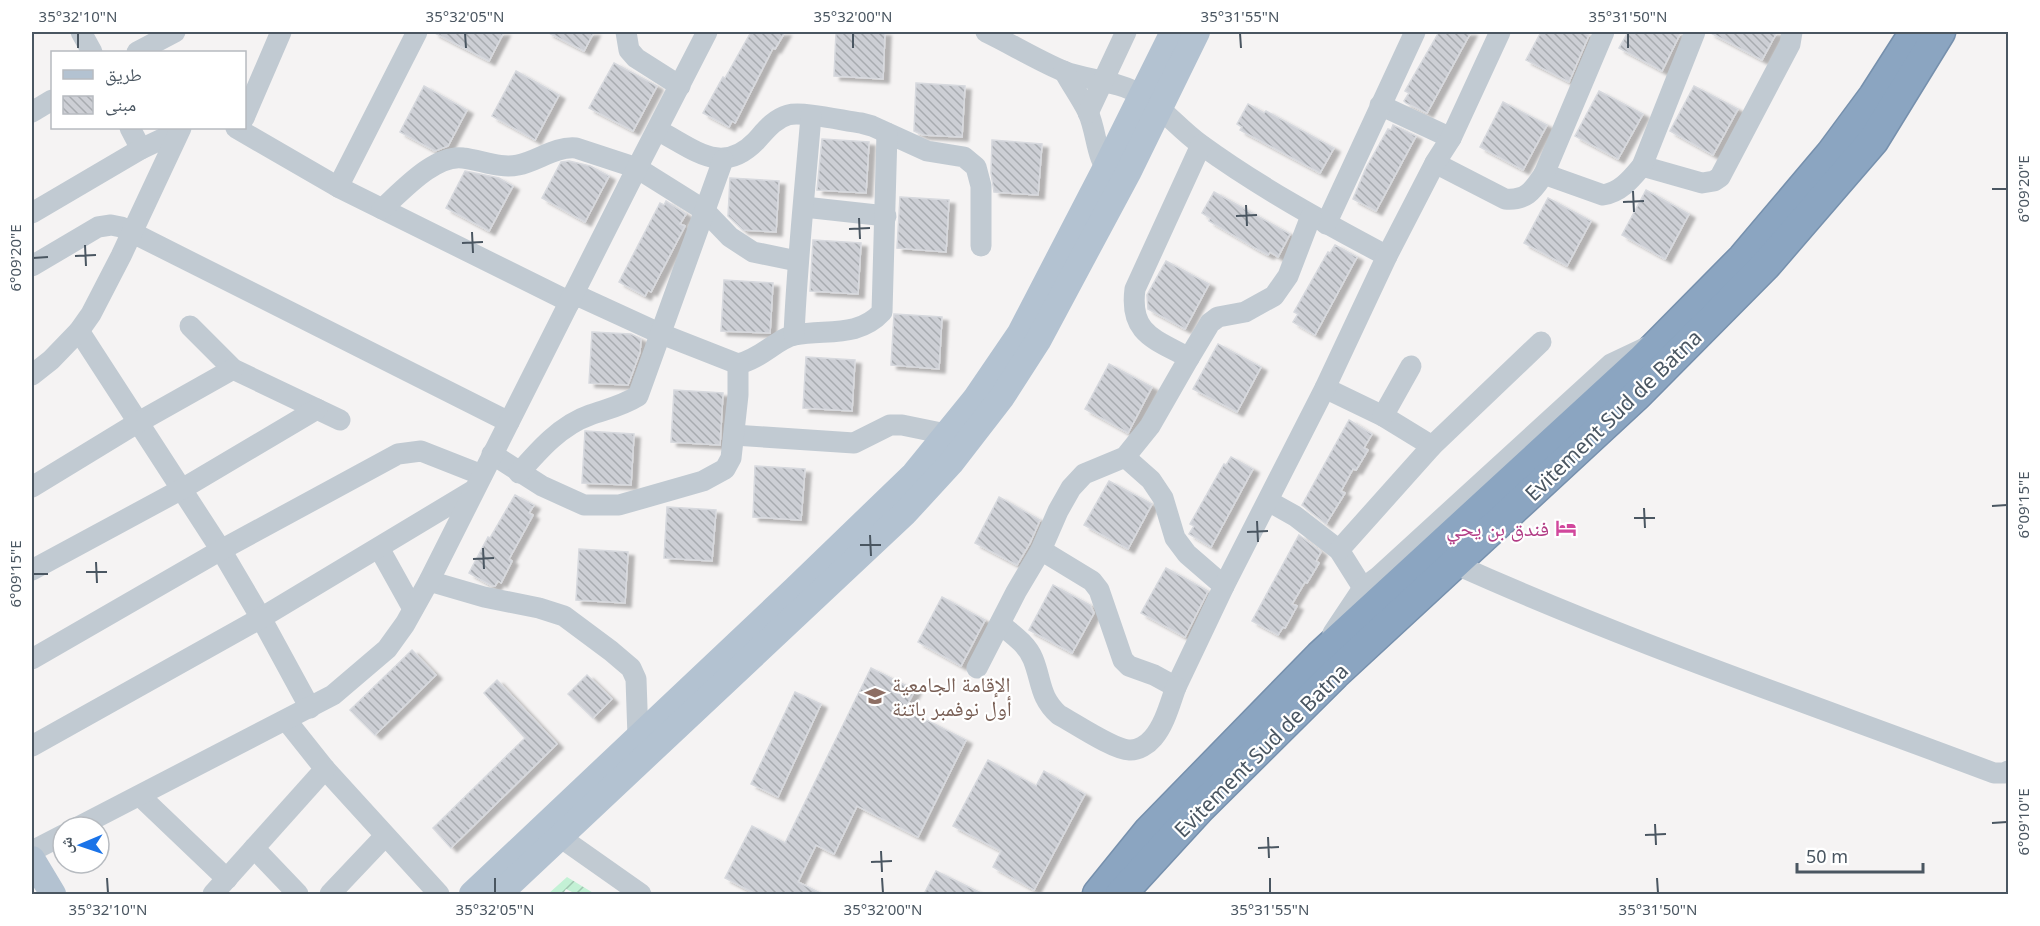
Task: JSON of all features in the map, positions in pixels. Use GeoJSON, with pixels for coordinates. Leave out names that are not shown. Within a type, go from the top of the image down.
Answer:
{"type":"FeatureCollection","features":[{"type":"Feature","properties":{"kind":"highway","name":"Evitement Sud de Batna"},"geometry":{"type":"LineString","coordinates":[[1098,894],[1149,831],[1320,656],[1659,343],[1743,258],[1831,154],[1874,96],[1916,32]]}},
{"type":"Feature","properties":{"kind":"highway","name":"Evitement Sud de Batna"},"geometry":{"type":"LineString","coordinates":[[1121,894],[1199,809],[1274,733],[1637,395],[1765,266],[1873,141],[1940,32]]}},
{"type":"Feature","properties":{"kind":"main road"},"geometry":{"type":"LineString","coordinates":[[1151,102],[1173,32]]}},
{"type":"Feature","properties":{"kind":"main road"},"geometry":{"type":"LineString","coordinates":[[499,894],[905,513],[951,463],[1002,397],[1038,341],[1113,177],[1151,102],[1197,32]]}},
{"type":"Feature","properties":{"kind":"main road"},"geometry":{"type":"LineString","coordinates":[[472,894],[914,474],[975,399],[1020,333],[1113,177]]}},
{"type":"Feature","properties":{"kind":"main road"},"geometry":{"type":"LineString","coordinates":[[32,859],[53,894]]}},
{"type":"Feature","properties":{"kind":"street"},"geometry":{"type":"LineString","coordinates":[[81,32],[91,51]]}},
{"type":"Feature","properties":{"kind":"street"},"geometry":{"type":"LineString","coordinates":[[145,51],[175,32]]}},
{"type":"Feature","properties":{"kind":"street"},"geometry":{"type":"LineString","coordinates":[[246,112],[281,32]]}},
{"type":"Feature","properties":{"kind":"street"},"geometry":{"type":"LineString","coordinates":[[338,187],[417,32]]}},
{"type":"Feature","properties":{"kind":"street"},"geometry":{"type":"LineString","coordinates":[[626,32],[629,50],[636,58],[680,86]]}},
{"type":"Feature","properties":{"kind":"street"},"geometry":{"type":"LineString","coordinates":[[102,815],[333,695],[387,648],[405,624],[429,581],[708,32]]}},
{"type":"Feature","properties":{"kind":"street"},"geometry":{"type":"LineString","coordinates":[[986,32],[1064,71],[1126,87],[1151,102],[1201,145],[1318,220],[1387,256]]}},
{"type":"Feature","properties":{"kind":"street"},"geometry":{"type":"LineString","coordinates":[[1088,113],[1126,32]]}},
{"type":"Feature","properties":{"kind":"street"},"geometry":{"type":"LineString","coordinates":[[977,668],[1041,550],[1071,488],[1084,474],[1125,457],[1150,426],[1210,323],[1218,317],[1245,312],[1274,296],[1288,276],[1380,105],[1415,32]]}},
{"type":"Feature","properties":{"kind":"street"},"geometry":{"type":"LineString","coordinates":[[1000,624],[1026,647],[1033,658],[1044,698],[1059,715],[1119,748],[1131,751],[1153,739],[1224,586],[1325,388],[1387,256],[1435,163],[1451,138],[1500,32]]}},
{"type":"Feature","properties":{"kind":"street"},"geometry":{"type":"LineString","coordinates":[[1435,163],[1505,198],[1516,200],[1524,197],[1533,190],[1544,174],[1604,32]]}},
{"type":"Feature","properties":{"kind":"street"},"geometry":{"type":"LineString","coordinates":[[1544,174],[1603,195],[1611,194],[1629,183],[1642,166],[1695,32]]}},
{"type":"Feature","properties":{"kind":"street"},"geometry":{"type":"LineString","coordinates":[[1642,166],[1702,183],[1714,181],[1720,177],[1790,44],[1792,32]]}},
{"type":"Feature","properties":{"kind":"street"},"geometry":{"type":"LineString","coordinates":[[1064,71],[1088,113],[1099,156],[1113,177]]}},
{"type":"Feature","properties":{"kind":"street"},"geometry":{"type":"LineString","coordinates":[[32,112],[51,101]]}},
{"type":"Feature","properties":{"kind":"street"},"geometry":{"type":"LineString","coordinates":[[1380,105],[1451,138]]}},
{"type":"Feature","properties":{"kind":"street"},"geometry":{"type":"LineString","coordinates":[[657,130],[707,156],[723,160],[736,156],[752,145],[775,121],[795,114],[861,123],[927,151],[964,157],[976,167],[981,186],[981,246]]}},
{"type":"Feature","properties":{"kind":"street"},"geometry":{"type":"LineString","coordinates":[[794,335],[797,261],[811,116]]}},
{"type":"Feature","properties":{"kind":"street"},"geometry":{"type":"LineString","coordinates":[[131,129],[141,149]]}},
{"type":"Feature","properties":{"kind":"street"},"geometry":{"type":"LineString","coordinates":[[32,213],[141,149],[180,129]]}},
{"type":"Feature","properties":{"kind":"street"},"geometry":{"type":"LineString","coordinates":[[32,375],[51,360],[79,331],[96,305],[180,129]]}},
{"type":"Feature","properties":{"kind":"street"},"geometry":{"type":"LineString","coordinates":[[245,129],[338,187],[382,208],[572,298],[738,364],[749,362],[794,335],[844,332],[865,326],[882,312],[887,133]]}},
{"type":"Feature","properties":{"kind":"street"},"geometry":{"type":"LineString","coordinates":[[1189,358],[1143,331],[1135,315],[1134,302],[1135,289],[1201,145]]}},
{"type":"Feature","properties":{"kind":"street"},"geometry":{"type":"LineString","coordinates":[[382,208],[434,165],[459,157],[503,166],[518,165],[566,147],[576,148],[637,168],[704,210],[730,237],[753,252],[797,261]]}},
{"type":"Feature","properties":{"kind":"street"},"geometry":{"type":"LineString","coordinates":[[519,473],[562,430],[589,415],[618,407],[638,396],[723,160]]}},
{"type":"Feature","properties":{"kind":"street"},"geometry":{"type":"LineString","coordinates":[[804,207],[886,216]]}},
{"type":"Feature","properties":{"kind":"street"},"geometry":{"type":"LineString","coordinates":[[32,266],[98,227],[121,226],[509,422]]}},
{"type":"Feature","properties":{"kind":"street"},"geometry":{"type":"LineString","coordinates":[[190,326],[233,369],[340,420]]}},
{"type":"Feature","properties":{"kind":"street"},"geometry":{"type":"LineString","coordinates":[[79,331],[221,550],[310,708]]}},
{"type":"Feature","properties":{"kind":"street"},"geometry":{"type":"LineString","coordinates":[[1339,550],[1432,446],[1541,342]]}},
{"type":"Feature","properties":{"kind":"street"},"geometry":{"type":"LineString","coordinates":[[1320,656],[1363,588],[1378,577],[1611,364],[1659,343]]}},
{"type":"Feature","properties":{"kind":"street"},"geometry":{"type":"LineString","coordinates":[[492,454],[519,473],[563,497],[584,505],[619,505],[703,481],[724,469],[731,458],[738,364]]}},
{"type":"Feature","properties":{"kind":"street"},"geometry":{"type":"LineString","coordinates":[[1383,416],[1411,366]]}},
{"type":"Feature","properties":{"kind":"street"},"geometry":{"type":"LineString","coordinates":[[32,487],[137,423],[233,369]]}},
{"type":"Feature","properties":{"kind":"street"},"geometry":{"type":"LineString","coordinates":[[1325,388],[1383,416],[1432,446]]}},
{"type":"Feature","properties":{"kind":"street"},"geometry":{"type":"LineString","coordinates":[[32,570],[182,489],[317,409]]}},
{"type":"Feature","properties":{"kind":"street"},"geometry":{"type":"LineString","coordinates":[[734,435],[855,443],[890,424],[946,434]]}},
{"type":"Feature","properties":{"kind":"street"},"geometry":{"type":"LineString","coordinates":[[32,659],[221,550],[398,454],[421,451],[478,482]]}},
{"type":"Feature","properties":{"kind":"street"},"geometry":{"type":"LineString","coordinates":[[1125,457],[1151,480],[1163,498],[1175,538],[1187,554],[1224,586]]}},
{"type":"Feature","properties":{"kind":"street"},"geometry":{"type":"LineString","coordinates":[[32,746],[261,618],[379,548],[478,482]]}},
{"type":"Feature","properties":{"kind":"street"},"geometry":{"type":"LineString","coordinates":[[1268,501],[1295,516],[1339,550],[1363,588]]}},
{"type":"Feature","properties":{"kind":"street"},"geometry":{"type":"LineString","coordinates":[[379,548],[413,609]]}},
{"type":"Feature","properties":{"kind":"street"},"geometry":{"type":"LineString","coordinates":[[1041,550],[1092,581],[1099,590],[1123,660],[1129,666],[1154,675],[1176,687]]}},
{"type":"Feature","properties":{"kind":"street"},"geometry":{"type":"LineString","coordinates":[[1455,564],[1638,640],[1994,773],[2008,771]]}},
{"type":"Feature","properties":{"kind":"street"},"geometry":{"type":"LineString","coordinates":[[429,581],[564,616],[611,651],[631,668],[636,679],[638,737]]}},
{"type":"Feature","properties":{"kind":"street"},"geometry":{"type":"LineString","coordinates":[[286,720],[325,769],[439,894]]}},
{"type":"Feature","properties":{"kind":"street"},"geometry":{"type":"LineString","coordinates":[[140,796],[220,887],[325,769]]}},
{"type":"Feature","properties":{"kind":"street"},"geometry":{"type":"LineString","coordinates":[[330,894],[385,836]]}},
{"type":"Feature","properties":{"kind":"street"},"geometry":{"type":"LineString","coordinates":[[560,837],[616,879],[641,894]]}},
{"type":"Feature","properties":{"kind":"street"},"geometry":{"type":"LineString","coordinates":[[32,851],[51,841]]}},
{"type":"Feature","properties":{"kind":"street"},"geometry":{"type":"LineString","coordinates":[[254,848],[298,894]]}},
{"type":"Feature","properties":{"kind":"green space"},"geometry":{"type":"Polygon","coordinates":[[[567,877],[595,894],[576,894],[566,889],[563,894],[548,894],[567,877]]]}},
{"type":"Feature","properties":{"kind":"building"},"geometry":{"type":"Polygon","coordinates":[[[433,32],[504,32],[489,61],[433,32]]]}},
{"type":"Feature","properties":{"kind":"building"},"geometry":{"type":"Polygon","coordinates":[[[547,32],[594,32],[584,51],[547,32]]]}},
{"type":"Feature","properties":{"kind":"building"},"geometry":{"type":"Polygon","coordinates":[[[751,32],[785,32],[775,49],[773,48],[735,123],[732,121],[729,127],[703,113],[751,32]]]}},
{"type":"Feature","properties":{"kind":"building"},"geometry":{"type":"Polygon","coordinates":[[[836,32],[885,32],[883,79],[834,76],[836,32]]]}},
{"type":"Feature","properties":{"kind":"building"},"geometry":{"type":"Polygon","coordinates":[[[1439,32],[1471,32],[1427,113],[1404,101],[1409,93],[1405,91],[1439,32]]]}},
{"type":"Feature","properties":{"kind":"building"},"geometry":{"type":"Polygon","coordinates":[[[1541,32],[1583,32],[1589,35],[1569,82],[1526,60],[1541,32]]]}},
{"type":"Feature","properties":{"kind":"building"},"geometry":{"type":"Polygon","coordinates":[[[1628,32],[1681,32],[1662,71],[1619,48],[1628,32]]]}},
{"type":"Feature","properties":{"kind":"building"},"geometry":{"type":"Polygon","coordinates":[[[1709,32],[1777,32],[1762,60],[1709,32]]]}},
{"type":"Feature","properties":{"kind":"building"},"geometry":{"type":"Polygon","coordinates":[[[614,63],[657,86],[633,131],[589,108],[614,63]]]}},
{"type":"Feature","properties":{"kind":"building"},"geometry":{"type":"Polygon","coordinates":[[[516,71],[559,95],[535,140],[492,116],[516,71]]]}},
{"type":"Feature","properties":{"kind":"building"},"geometry":{"type":"Polygon","coordinates":[[[916,83],[965,86],[962,137],[923,135],[914,131],[916,83]]]}},
{"type":"Feature","properties":{"kind":"building"},"geometry":{"type":"Polygon","coordinates":[[[424,86],[467,110],[448,146],[435,151],[400,132],[424,86]]]}},
{"type":"Feature","properties":{"kind":"building"},"geometry":{"type":"Polygon","coordinates":[[[1694,86],[1738,109],[1713,155],[1670,131],[1694,86]]]}},
{"type":"Feature","properties":{"kind":"building"},"geometry":{"type":"Polygon","coordinates":[[[1599,91],[1643,114],[1618,159],[1575,136],[1599,91]]]}},
{"type":"Feature","properties":{"kind":"building"},"geometry":{"type":"Polygon","coordinates":[[[1503,102],[1547,125],[1523,170],[1480,147],[1503,102]]]}},
{"type":"Feature","properties":{"kind":"building"},"geometry":{"type":"Polygon","coordinates":[[[1248,104],[1264,113],[1266,111],[1334,148],[1320,173],[1240,130],[1242,127],[1237,124],[1248,104]]]}},
{"type":"Feature","properties":{"kind":"building"},"geometry":{"type":"Polygon","coordinates":[[[1393,125],[1416,136],[1376,211],[1353,199],[1366,168],[1388,129],[1391,130],[1393,125]]]}},
{"type":"Feature","properties":{"kind":"building"},"geometry":{"type":"Polygon","coordinates":[[[822,139],[869,142],[866,193],[817,190],[822,139]]]}},
{"type":"Feature","properties":{"kind":"building"},"geometry":{"type":"Polygon","coordinates":[[[992,140],[1042,144],[1038,195],[994,192],[991,173],[992,140]]]}},
{"type":"Feature","properties":{"kind":"building"},"geometry":{"type":"Polygon","coordinates":[[[569,161],[590,166],[609,176],[585,222],[542,198],[561,162],[569,161]]]}},
{"type":"Feature","properties":{"kind":"building"},"geometry":{"type":"Polygon","coordinates":[[[465,171],[499,178],[513,186],[489,231],[446,208],[465,171]]]}},
{"type":"Feature","properties":{"kind":"building"},"geometry":{"type":"Polygon","coordinates":[[[730,178],[779,181],[776,232],[743,230],[728,216],[730,178]]]}},
{"type":"Feature","properties":{"kind":"building"},"geometry":{"type":"Polygon","coordinates":[[[1646,190],[1689,214],[1665,259],[1622,235],[1646,190]]]}},
{"type":"Feature","properties":{"kind":"building"},"geometry":{"type":"Polygon","coordinates":[[[1214,192],[1290,234],[1278,257],[1270,252],[1268,255],[1209,221],[1210,218],[1202,213],[1214,192]]]}},
{"type":"Feature","properties":{"kind":"building"},"geometry":{"type":"Polygon","coordinates":[[[900,197],[949,200],[946,252],[897,248],[900,197]]]}},
{"type":"Feature","properties":{"kind":"building"},"geometry":{"type":"Polygon","coordinates":[[[1548,198],[1591,221],[1567,266],[1524,243],[1548,198]]]}},
{"type":"Feature","properties":{"kind":"building"},"geometry":{"type":"Polygon","coordinates":[[[666,201],[686,214],[680,224],[685,226],[651,292],[648,290],[645,296],[619,282],[660,203],[664,205],[666,201]]]}},
{"type":"Feature","properties":{"kind":"building"},"geometry":{"type":"Polygon","coordinates":[[[813,240],[861,243],[858,294],[810,291],[813,240]]]}},
{"type":"Feature","properties":{"kind":"building"},"geometry":{"type":"Polygon","coordinates":[[[1335,245],[1357,257],[1315,335],[1293,322],[1298,314],[1294,312],[1328,252],[1330,253],[1335,245]]]}},
{"type":"Feature","properties":{"kind":"building"},"geometry":{"type":"Polygon","coordinates":[[[1166,261],[1209,284],[1185,329],[1148,309],[1147,295],[1166,261]]]}},
{"type":"Feature","properties":{"kind":"building"},"geometry":{"type":"Polygon","coordinates":[[[724,280],[773,283],[770,333],[721,331],[724,280]]]}},
{"type":"Feature","properties":{"kind":"building"},"geometry":{"type":"Polygon","coordinates":[[[894,314],[942,317],[939,369],[891,365],[894,314]]]}},
{"type":"Feature","properties":{"kind":"building"},"geometry":{"type":"Polygon","coordinates":[[[592,332],[631,334],[641,339],[640,352],[628,385],[589,383],[592,332]]]}},
{"type":"Feature","properties":{"kind":"building"},"geometry":{"type":"Polygon","coordinates":[[[1218,344],[1261,367],[1237,412],[1193,389],[1218,344]]]}},
{"type":"Feature","properties":{"kind":"building"},"geometry":{"type":"Polygon","coordinates":[[[806,357],[855,360],[852,411],[803,408],[806,357]]]}},
{"type":"Feature","properties":{"kind":"building"},"geometry":{"type":"Polygon","coordinates":[[[1109,364],[1152,387],[1128,433],[1085,409],[1109,364]]]}},
{"type":"Feature","properties":{"kind":"building"},"geometry":{"type":"Polygon","coordinates":[[[674,390],[723,393],[720,445],[671,442],[674,390]]]}},
{"type":"Feature","properties":{"kind":"building"},"geometry":{"type":"Polygon","coordinates":[[[1349,420],[1372,434],[1364,448],[1368,450],[1356,470],[1353,469],[1341,491],[1345,493],[1326,524],[1302,505],[1349,420]]]}},
{"type":"Feature","properties":{"kind":"building"},"geometry":{"type":"Polygon","coordinates":[[[585,431],[634,434],[631,485],[582,483],[585,431]]]}},
{"type":"Feature","properties":{"kind":"building"},"geometry":{"type":"Polygon","coordinates":[[[1231,457],[1253,469],[1211,547],[1189,534],[1194,526],[1190,524],[1224,464],[1226,465],[1231,457]]]}},
{"type":"Feature","properties":{"kind":"building"},"geometry":{"type":"Polygon","coordinates":[[[755,466],[805,469],[801,520],[753,517],[755,466]]]}},
{"type":"Feature","properties":{"kind":"building"},"geometry":{"type":"Polygon","coordinates":[[[1109,481],[1152,504],[1128,549],[1084,525],[1109,481]]]}},
{"type":"Feature","properties":{"kind":"building"},"geometry":{"type":"Polygon","coordinates":[[[515,495],[534,505],[529,513],[533,515],[509,559],[512,561],[501,583],[498,581],[495,586],[492,586],[469,573],[488,537],[490,538],[515,495]]]}},
{"type":"Feature","properties":{"kind":"building"},"geometry":{"type":"Polygon","coordinates":[[[999,497],[1040,520],[1017,565],[975,543],[999,497]]]}},
{"type":"Feature","properties":{"kind":"building"},"geometry":{"type":"Polygon","coordinates":[[[667,507],[716,510],[712,561],[664,558],[667,507]]]}},
{"type":"Feature","properties":{"kind":"building"},"geometry":{"type":"Polygon","coordinates":[[[1299,535],[1321,552],[1316,561],[1319,563],[1292,604],[1297,606],[1285,628],[1283,627],[1278,635],[1252,621],[1299,535]]]}},
{"type":"Feature","properties":{"kind":"building"},"geometry":{"type":"Polygon","coordinates":[[[579,549],[628,552],[625,603],[576,600],[579,549]]]}},
{"type":"Feature","properties":{"kind":"building"},"geometry":{"type":"Polygon","coordinates":[[[1166,568],[1208,591],[1185,637],[1141,613],[1166,568]]]}},
{"type":"Feature","properties":{"kind":"building"},"geometry":{"type":"Polygon","coordinates":[[[1053,585],[1090,605],[1094,613],[1072,653],[1029,630],[1053,585]]]}},
{"type":"Feature","properties":{"kind":"building"},"geometry":{"type":"Polygon","coordinates":[[[942,597],[985,620],[961,666],[918,642],[942,597]]]}},
{"type":"Feature","properties":{"kind":"building"},"geometry":{"type":"Polygon","coordinates":[[[412,650],[436,675],[375,735],[350,710],[412,650]]]}},
{"type":"Feature","properties":{"kind":"building"},"geometry":{"type":"Polygon","coordinates":[[[871,668],[915,690],[905,709],[966,740],[918,837],[857,806],[834,854],[816,845],[798,882],[822,894],[756,894],[725,878],[752,826],[785,843],[871,668]]]}},
{"type":"Feature","properties":{"kind":"building"},"geometry":{"type":"Polygon","coordinates":[[[587,675],[612,699],[593,718],[568,694],[587,675]]]}},
{"type":"Feature","properties":{"kind":"building"},"geometry":{"type":"Polygon","coordinates":[[[497,680],[557,744],[451,848],[433,828],[525,738],[484,693],[497,680]]]}},
{"type":"Feature","properties":{"kind":"building"},"geometry":{"type":"Polygon","coordinates":[[[795,692],[821,704],[778,797],[751,784],[795,692]]]}},
{"type":"Feature","properties":{"kind":"building"},"geometry":{"type":"Polygon","coordinates":[[[988,760],[1036,786],[1044,771],[1085,794],[1034,890],[993,867],[1001,851],[953,826],[988,760]]]}},
{"type":"Feature","properties":{"kind":"building"},"geometry":{"type":"Polygon","coordinates":[[[936,871],[983,894],[924,894],[936,871]]]}},
{"type":"Feature","properties":{"kind":"place","name":"فندق بن يحي"},"geometry":{"type":"Point","coordinates":[1566,528]}},
{"type":"Feature","properties":{"kind":"place","name":"الإقامة الجامعية أول نوفمبر باتنة"},"geometry":{"type":"Point","coordinates":[875,696]}}]}
